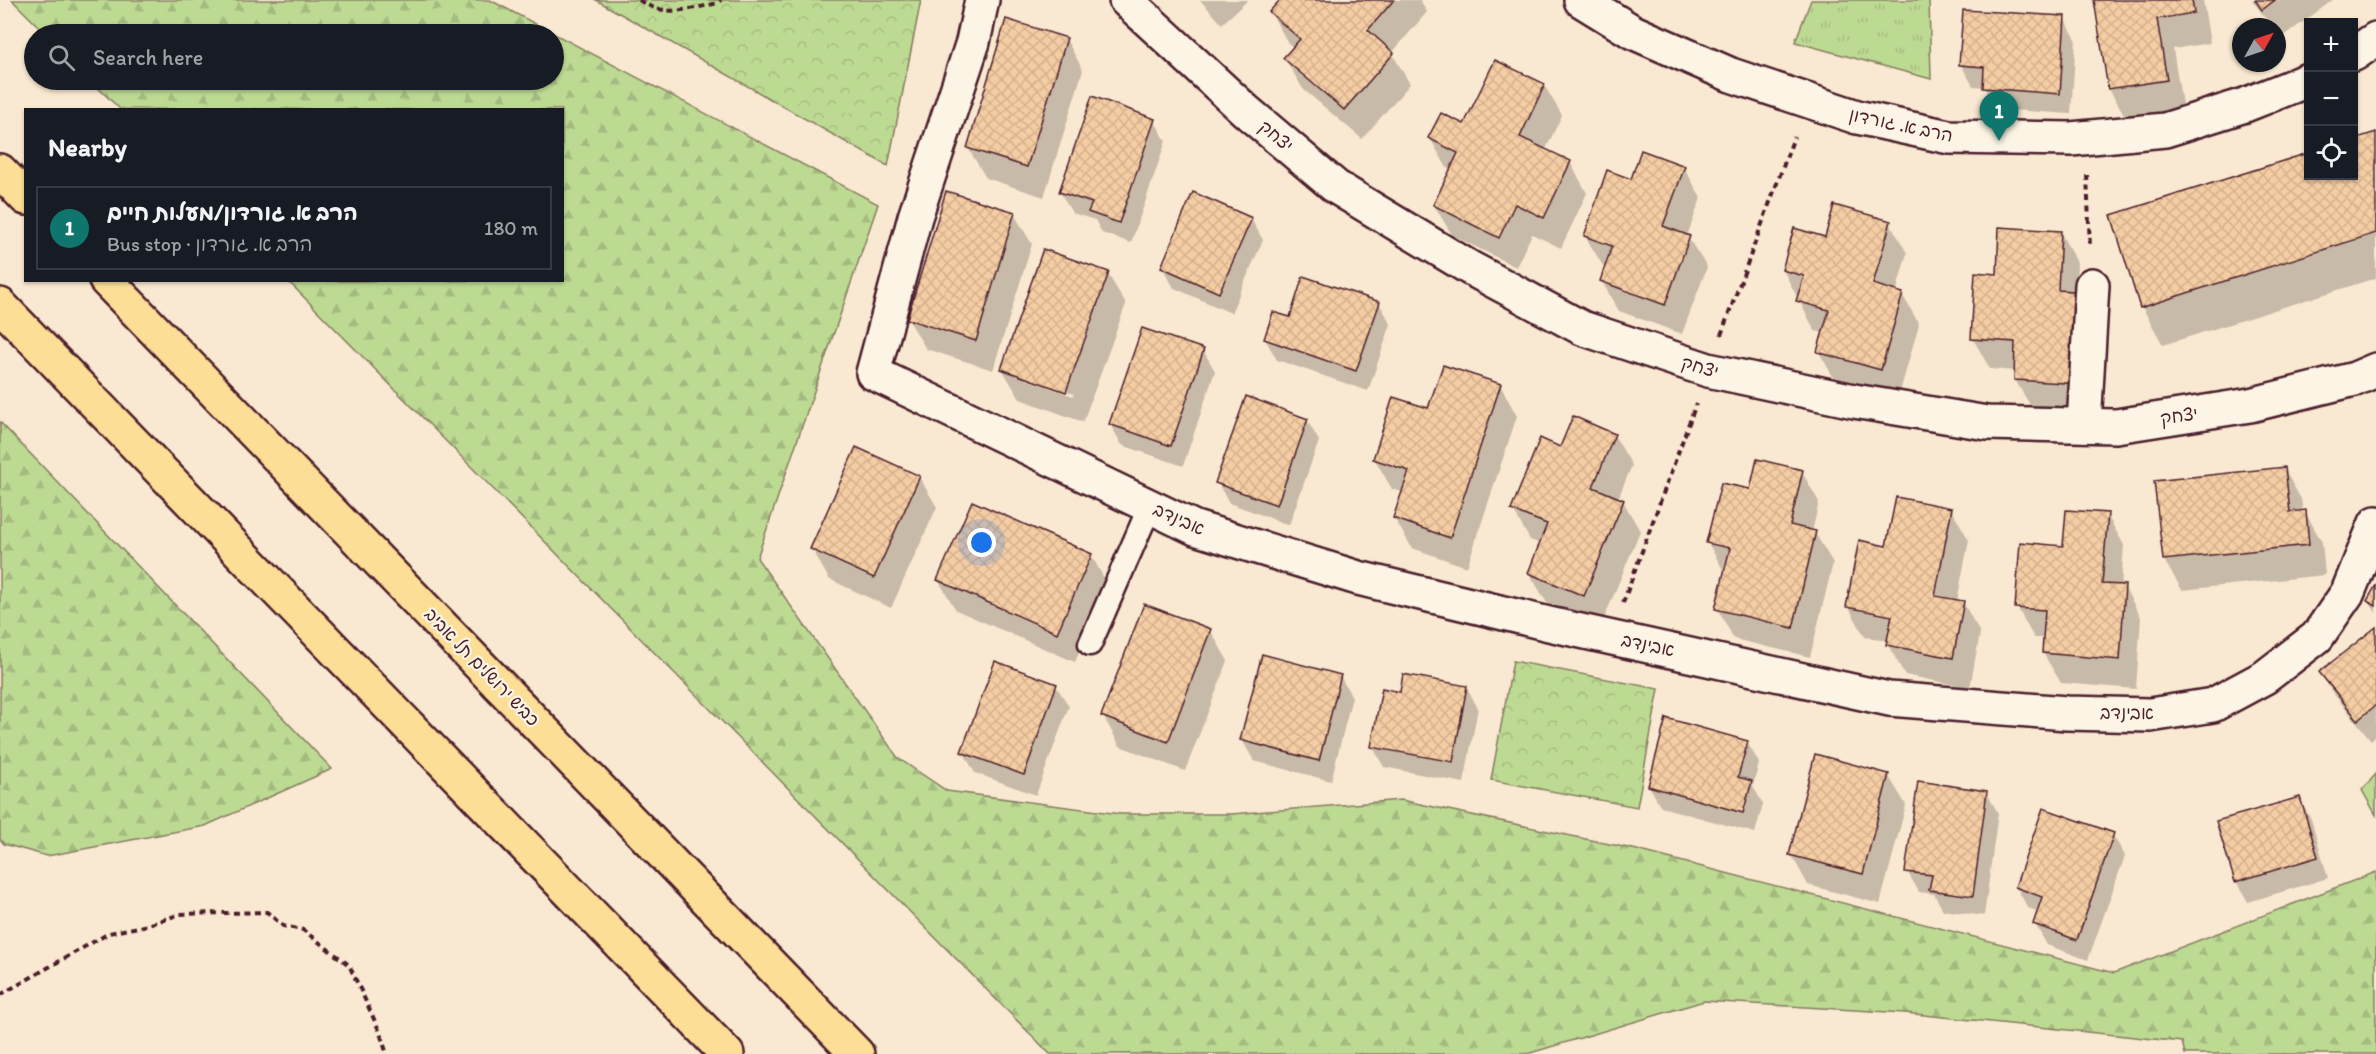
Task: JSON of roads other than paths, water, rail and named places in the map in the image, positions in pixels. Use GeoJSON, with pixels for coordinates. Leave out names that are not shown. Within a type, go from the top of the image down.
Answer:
{"type":"FeatureCollection","features":[{"type":"Feature","properties":{"kind":"highway"},"geometry":{"type":"LineString","coordinates":[[0,171],[24,196]]}},
{"type":"Feature","properties":{"kind":"highway","name":"כביש ירושלים תל אביב"},"geometry":{"type":"LineString","coordinates":[[108,282],[857,1054]]}},
{"type":"Feature","properties":{"kind":"highway"},"geometry":{"type":"LineString","coordinates":[[0,305],[727,1054]]}},
{"type":"Feature","properties":{"kind":"street","name":"אבינדב"},"geometry":{"type":"LineString","coordinates":[[982,0],[974,42],[915,217],[873,372],[1195,528],[1358,578],[1549,624],[1889,699],[2067,713],[2150,715],[2213,705],[2265,677],[2317,638],[2348,592],[2376,523]]}},
{"type":"Feature","properties":{"kind":"street","name":"יצחק"},"geometry":{"type":"LineString","coordinates":[[1126,0],[1245,110],[1336,187],[1470,268],[1582,328],[1708,370],[1854,401],[1987,423],[2116,426],[2250,405],[2355,379],[2376,370]]}},
{"type":"Feature","properties":{"kind":"street","name":"הרב א. גורדון"},"geometry":{"type":"LineString","coordinates":[[1581,0],[1633,33],[1731,75],[1857,117],[1949,137],[2086,138],[2164,130],[2245,105],[2304,82]]}},
{"type":"Feature","properties":{"kind":"street"},"geometry":{"type":"LineString","coordinates":[[2358,51],[2376,39]]}},
{"type":"Feature","properties":{"kind":"street"},"geometry":{"type":"LineString","coordinates":[[2084,425],[2092,285]]}},
{"type":"Feature","properties":{"kind":"lane"},"geometry":{"type":"LineString","coordinates":[[1090,644],[1150,506]]}},
{"type":"Feature","properties":{"kind":"place","name":"הרב א. גורדון/מעלות חיים"},"geometry":{"type":"Point","coordinates":[1999,141]}}]}
